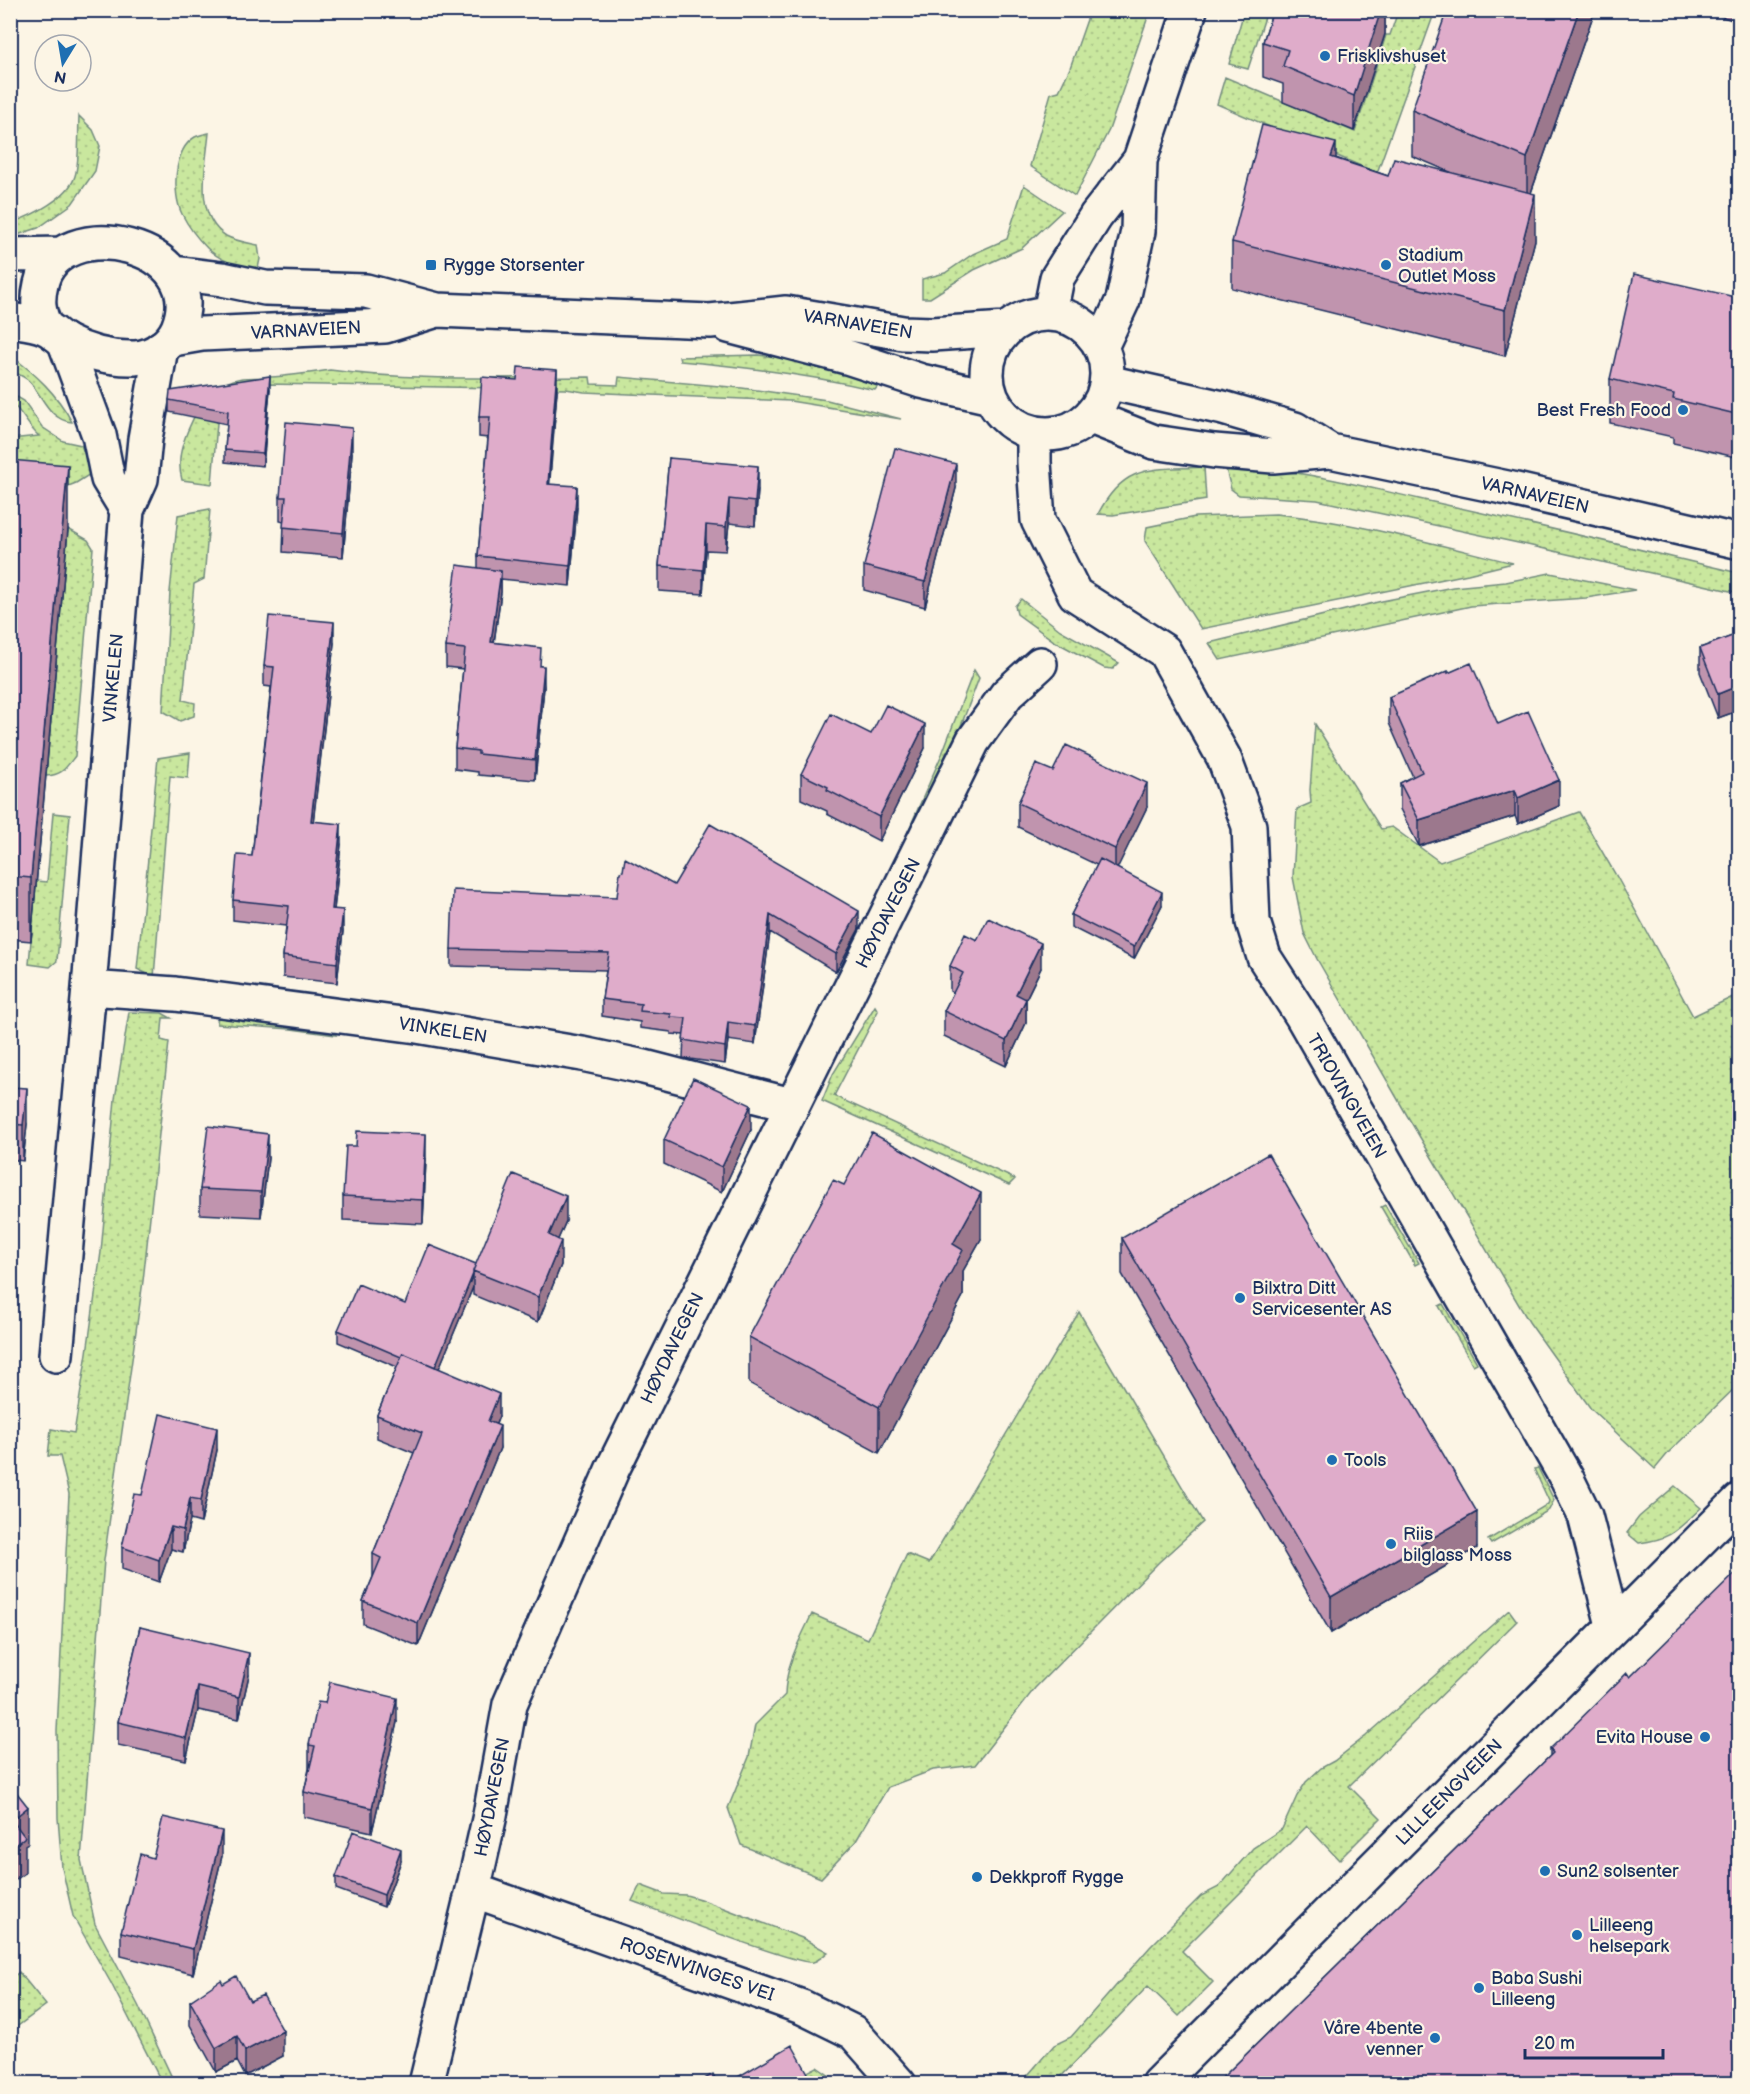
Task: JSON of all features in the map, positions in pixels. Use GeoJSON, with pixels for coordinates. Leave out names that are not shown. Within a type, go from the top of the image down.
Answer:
{"type":"FeatureCollection","features":[{"type":"Feature","properties":{"kind":"street"},"geometry":{"type":"LineString","coordinates":[[1101,347],[1123,300],[1138,231],[1140,160],[1190,10]]}},
{"type":"Feature","properties":{"kind":"street"},"geometry":{"type":"LineString","coordinates":[[1050,313],[1057,278],[1096,216],[1140,160]]}},
{"type":"Feature","properties":{"kind":"street"},"geometry":{"type":"LineString","coordinates":[[127,510],[108,479],[99,435],[55,334],[40,316],[37,299],[43,272],[61,254],[83,244],[114,242],[147,252],[174,273],[184,298],[183,316],[167,344]]}},
{"type":"Feature","properties":{"kind":"street"},"geometry":{"type":"LineString","coordinates":[[10,255],[61,254]]}},
{"type":"Feature","properties":{"kind":"street","name":"VARNAVEIEN"},"geometry":{"type":"LineString","coordinates":[[174,273],[222,279],[265,288],[366,291],[436,310],[710,321],[786,313],[903,333],[932,334],[1006,329]]}},
{"type":"Feature","properties":{"kind":"street","name":"VARNAVEIEN"},"geometry":{"type":"LineString","coordinates":[[10,320],[55,334],[108,357],[138,358],[167,344],[202,334],[385,326],[436,310]]}},
{"type":"Feature","properties":{"kind":"street"},"geometry":{"type":"LineString","coordinates":[[1050,313],[1077,321],[1091,332],[1106,358],[1107,382],[1099,406],[1091,417],[1066,432],[1045,435],[1025,431],[1011,423],[999,411],[991,397],[986,379],[987,361],[994,344],[1006,329],[1022,319],[1050,313]]}},
{"type":"Feature","properties":{"kind":"street","name":"VARNAVEIEN"},"geometry":{"type":"LineString","coordinates":[[710,321],[847,357],[931,384],[991,397]]}},
{"type":"Feature","properties":{"kind":"street","name":"VINKELEN"},"geometry":{"type":"LineString","coordinates":[[56,1354],[89,988],[127,510],[141,479],[145,439],[167,344]]}},
{"type":"Feature","properties":{"kind":"street","name":"VARNAVEIEN"},"geometry":{"type":"LineString","coordinates":[[1107,382],[1223,408],[1295,429],[1330,451]]}},
{"type":"Feature","properties":{"kind":"street","name":"VARNAVEIEN"},"geometry":{"type":"LineString","coordinates":[[1091,417],[1164,444],[1273,456],[1330,451],[1512,489],[1740,542]]}},
{"type":"Feature","properties":{"kind":"street","name":"TRIOVINGVEIEN"},"geometry":{"type":"LineString","coordinates":[[1034,433],[1038,520],[1075,594],[1164,651],[1224,758],[1249,825],[1253,922],[1264,957],[1302,1016],[1586,1516],[1613,1625]]}},
{"type":"Feature","properties":{"kind":"street","name":"HØYDAVEGEN"},"geometry":{"type":"LineString","coordinates":[[426,2084],[490,1815],[510,1704],[613,1468],[973,741],[1007,694],[1040,664]]}},
{"type":"Feature","properties":{"kind":"street","name":"VINKELEN"},"geometry":{"type":"LineString","coordinates":[[89,988],[175,994],[417,1026],[582,1054],[791,1105]]}},
{"type":"Feature","properties":{"kind":"street","name":"LILLEENGVEIEN"},"geometry":{"type":"LineString","coordinates":[[1158,2084],[1740,1500]]}},
{"type":"Feature","properties":{"kind":"street","name":"ROSENVINGES VEI"},"geometry":{"type":"LineString","coordinates":[[473,1890],[802,2007],[853,2032],[899,2084]]}},
{"type":"Feature","properties":{"kind":"green space"},"geometry":{"type":"Polygon","coordinates":[[[1090,11],[1150,11],[1109,130],[1075,196],[1030,166],[1051,93],[1059,91],[1070,68],[1090,11]]]}},
{"type":"Feature","properties":{"kind":"green space"},"geometry":{"type":"Polygon","coordinates":[[[1244,11],[1267,11],[1248,69],[1229,64],[1244,11]]]}},
{"type":"Feature","properties":{"kind":"green space"},"geometry":{"type":"Polygon","coordinates":[[[1398,11],[1435,11],[1377,173],[1217,104],[1225,77],[1355,132],[1386,35],[1390,35],[1398,11]]]}},
{"type":"Feature","properties":{"kind":"green space"},"geometry":{"type":"Polygon","coordinates":[[[79,116],[93,130],[100,146],[95,171],[72,204],[38,228],[17,235],[13,222],[49,205],[71,184],[78,162],[79,116]]]}},
{"type":"Feature","properties":{"kind":"green space"},"geometry":{"type":"Polygon","coordinates":[[[209,133],[204,189],[209,216],[226,236],[237,241],[258,245],[260,259],[257,273],[212,253],[190,228],[182,214],[177,195],[176,173],[182,152],[195,137],[209,133]]]}},
{"type":"Feature","properties":{"kind":"green space"},"geometry":{"type":"Polygon","coordinates":[[[1024,185],[1062,211],[1022,248],[974,270],[930,298],[922,298],[922,279],[945,273],[973,254],[1007,239],[1024,185]]]}},
{"type":"Feature","properties":{"kind":"green space"},"geometry":{"type":"Polygon","coordinates":[[[10,355],[45,385],[60,402],[72,422],[57,417],[51,412],[28,380],[11,371],[10,355]]]}},
{"type":"Feature","properties":{"kind":"green space"},"geometry":{"type":"Polygon","coordinates":[[[758,355],[820,366],[878,386],[875,390],[778,372],[680,361],[679,357],[758,355]]]}},
{"type":"Feature","properties":{"kind":"green space"},"geometry":{"type":"Polygon","coordinates":[[[330,370],[428,377],[590,377],[591,384],[618,385],[619,377],[742,388],[827,400],[901,419],[790,401],[584,392],[566,389],[266,384],[226,392],[217,423],[212,484],[182,480],[180,460],[182,448],[192,421],[202,404],[223,384],[242,378],[285,376],[330,370]]]}},
{"type":"Feature","properties":{"kind":"green space"},"geometry":{"type":"Polygon","coordinates":[[[10,393],[24,401],[42,427],[63,441],[81,445],[92,473],[66,487],[11,481],[11,439],[39,436],[11,403],[10,393]]]}},
{"type":"Feature","properties":{"kind":"green space"},"geometry":{"type":"Polygon","coordinates":[[[1204,467],[1206,500],[1113,515],[1098,514],[1108,497],[1130,477],[1155,469],[1204,467]]]}},
{"type":"Feature","properties":{"kind":"green space"},"geometry":{"type":"Polygon","coordinates":[[[1226,469],[1275,470],[1324,478],[1739,573],[1739,593],[1317,500],[1239,495],[1231,489],[1226,469]]]}},
{"type":"Feature","properties":{"kind":"green space"},"geometry":{"type":"Polygon","coordinates":[[[210,509],[204,579],[194,584],[183,700],[195,703],[194,716],[180,721],[163,711],[170,592],[178,515],[210,509]]]}},
{"type":"Feature","properties":{"kind":"green space"},"geometry":{"type":"Polygon","coordinates":[[[1276,514],[1366,528],[1513,563],[1201,629],[1145,541],[1147,527],[1195,517],[1276,514]]]}},
{"type":"Feature","properties":{"kind":"green space"},"geometry":{"type":"Polygon","coordinates":[[[68,529],[88,540],[93,548],[75,756],[63,770],[46,776],[10,627],[17,562],[64,565],[68,529]]]}},
{"type":"Feature","properties":{"kind":"green space"},"geometry":{"type":"Polygon","coordinates":[[[1550,573],[1635,590],[1586,598],[1471,606],[1220,660],[1209,643],[1382,601],[1453,587],[1506,582],[1550,573]]]}},
{"type":"Feature","properties":{"kind":"green space"},"geometry":{"type":"Polygon","coordinates":[[[1021,599],[1060,630],[1119,663],[1113,669],[1104,668],[1054,641],[1017,614],[1015,606],[1021,599]]]}},
{"type":"Feature","properties":{"kind":"green space"},"geometry":{"type":"Polygon","coordinates":[[[974,670],[979,678],[950,755],[888,877],[942,754],[974,670]]]}},
{"type":"Feature","properties":{"kind":"green space"},"geometry":{"type":"Polygon","coordinates":[[[1315,724],[1381,829],[1392,827],[1440,862],[1579,812],[1693,1016],[1739,994],[1739,1384],[1669,1452],[1655,1469],[1591,1409],[1529,1322],[1408,1117],[1304,933],[1293,877],[1297,809],[1311,803],[1315,724]]]}},
{"type":"Feature","properties":{"kind":"green space"},"geometry":{"type":"Polygon","coordinates":[[[190,753],[188,778],[170,776],[154,977],[137,969],[158,758],[190,753]]]}},
{"type":"Feature","properties":{"kind":"green space"},"geometry":{"type":"Polygon","coordinates":[[[53,813],[70,815],[57,961],[50,967],[29,964],[36,881],[47,882],[53,813]]]}},
{"type":"Feature","properties":{"kind":"green space"},"geometry":{"type":"Polygon","coordinates":[[[875,1006],[878,1011],[834,1096],[1015,1179],[1009,1185],[822,1101],[833,1074],[875,1006]]]}},
{"type":"Feature","properties":{"kind":"green space"},"geometry":{"type":"Polygon","coordinates":[[[129,1012],[162,1013],[171,1018],[163,1018],[161,1040],[169,1042],[143,1281],[104,1560],[81,1860],[95,1924],[138,2005],[175,2084],[162,2083],[111,1983],[73,1916],[62,1868],[58,1818],[57,1731],[69,1494],[60,1456],[48,1456],[51,1429],[74,1433],[101,1252],[115,1099],[129,1012]]]}},
{"type":"Feature","properties":{"kind":"green space"},"geometry":{"type":"Polygon","coordinates":[[[218,1013],[334,1031],[336,1035],[291,1029],[217,1024],[218,1013]]]}},
{"type":"Feature","properties":{"kind":"green space"},"geometry":{"type":"Polygon","coordinates":[[[1385,1205],[1419,1263],[1415,1265],[1381,1207],[1385,1205]]]}},
{"type":"Feature","properties":{"kind":"green space"},"geometry":{"type":"Polygon","coordinates":[[[1443,1304],[1477,1363],[1473,1365],[1439,1306],[1443,1304]]]}},
{"type":"Feature","properties":{"kind":"green space"},"geometry":{"type":"Polygon","coordinates":[[[1079,1312],[1203,1522],[1159,1562],[1035,1688],[975,1765],[933,1770],[888,1787],[856,1841],[821,1878],[741,1845],[728,1808],[749,1757],[755,1725],[785,1695],[791,1663],[812,1614],[868,1639],[907,1554],[929,1563],[1079,1312]]]}},
{"type":"Feature","properties":{"kind":"green space"},"geometry":{"type":"Polygon","coordinates":[[[1538,1468],[1554,1500],[1549,1510],[1491,1544],[1488,1540],[1548,1504],[1549,1501],[1534,1469],[1538,1468]]]}},
{"type":"Feature","properties":{"kind":"green space"},"geometry":{"type":"Polygon","coordinates":[[[1675,1486],[1701,1508],[1680,1528],[1667,1536],[1639,1543],[1627,1533],[1639,1517],[1675,1486]]]}},
{"type":"Feature","properties":{"kind":"green space"},"geometry":{"type":"Polygon","coordinates":[[[1509,1610],[1517,1621],[1349,1786],[1381,1818],[1339,1860],[1307,1826],[1182,1951],[1213,1982],[1179,2016],[1148,1986],[1055,2083],[1021,2083],[1054,2045],[1071,2037],[1150,1947],[1201,1896],[1219,1887],[1253,1848],[1282,1829],[1306,1782],[1321,1768],[1334,1761],[1366,1736],[1509,1610]]]}},
{"type":"Feature","properties":{"kind":"green space"},"geometry":{"type":"Polygon","coordinates":[[[640,1885],[664,1894],[686,1895],[700,1899],[802,1938],[828,1952],[813,1962],[802,1961],[726,1936],[632,1901],[640,1885]]]}},
{"type":"Feature","properties":{"kind":"green space"},"geometry":{"type":"Polygon","coordinates":[[[19,1972],[46,2005],[11,2031],[11,1979],[19,1972]]]}},
{"type":"Feature","properties":{"kind":"green space"},"geometry":{"type":"Polygon","coordinates":[[[817,2067],[840,2083],[794,2083],[792,2080],[817,2067]]]}},
{"type":"Feature","properties":{"kind":"building"},"geometry":{"type":"Polygon","coordinates":[[[1273,10],[1381,10],[1354,96],[1283,66],[1288,50],[1263,42],[1273,10]]]}},
{"type":"Feature","properties":{"kind":"building"},"geometry":{"type":"Polygon","coordinates":[[[1447,10],[1579,10],[1527,158],[1412,110],[1447,10]]]}},
{"type":"Feature","properties":{"kind":"building"},"geometry":{"type":"Polygon","coordinates":[[[1262,125],[1336,143],[1331,157],[1388,176],[1394,158],[1535,194],[1505,310],[1232,242],[1262,125]]]}},
{"type":"Feature","properties":{"kind":"building"},"geometry":{"type":"Polygon","coordinates":[[[1634,274],[1740,298],[1740,415],[1673,399],[1674,394],[1610,379],[1634,274]]]}},
{"type":"Feature","properties":{"kind":"building"},"geometry":{"type":"Polygon","coordinates":[[[518,367],[557,370],[548,484],[577,486],[570,566],[478,556],[490,417],[479,417],[482,377],[517,380],[518,367]]]}},
{"type":"Feature","properties":{"kind":"building"},"geometry":{"type":"Polygon","coordinates":[[[270,376],[263,453],[225,450],[228,411],[169,400],[170,391],[270,376]]]}},
{"type":"Feature","properties":{"kind":"building"},"geometry":{"type":"Polygon","coordinates":[[[286,422],[352,428],[343,533],[283,527],[286,497],[280,497],[286,422]]]}},
{"type":"Feature","properties":{"kind":"building"},"geometry":{"type":"Polygon","coordinates":[[[895,448],[956,464],[925,582],[864,566],[895,448]]]}},
{"type":"Feature","properties":{"kind":"building"},"geometry":{"type":"Polygon","coordinates":[[[669,458],[758,466],[755,502],[729,499],[726,527],[706,525],[703,570],[659,566],[669,458]]]}},
{"type":"Feature","properties":{"kind":"building"},"geometry":{"type":"Polygon","coordinates":[[[10,460],[68,465],[31,878],[10,876],[10,460]]]}},
{"type":"Feature","properties":{"kind":"building"},"geometry":{"type":"Polygon","coordinates":[[[457,565],[501,571],[491,642],[541,648],[540,666],[544,666],[535,760],[478,754],[478,751],[455,748],[465,649],[446,647],[457,565]]]}},
{"type":"Feature","properties":{"kind":"building"},"geometry":{"type":"Polygon","coordinates":[[[269,616],[334,622],[311,821],[341,824],[332,909],[343,910],[337,963],[283,956],[289,906],[233,900],[237,855],[252,856],[274,667],[264,666],[269,616]]]}},
{"type":"Feature","properties":{"kind":"building"},"geometry":{"type":"Polygon","coordinates":[[[1740,633],[1740,685],[1718,694],[1700,648],[1740,633]]]}},
{"type":"Feature","properties":{"kind":"building"},"geometry":{"type":"Polygon","coordinates":[[[1471,663],[1498,724],[1528,711],[1559,780],[1518,798],[1515,790],[1419,820],[1400,783],[1422,772],[1389,697],[1471,663]]]}},
{"type":"Feature","properties":{"kind":"building"},"geometry":{"type":"Polygon","coordinates":[[[886,705],[925,724],[879,817],[801,774],[831,714],[871,734],[886,705]]]}},
{"type":"Feature","properties":{"kind":"building"},"geometry":{"type":"Polygon","coordinates":[[[1066,745],[1147,783],[1115,849],[1018,803],[1036,764],[1053,771],[1066,745]]]}},
{"type":"Feature","properties":{"kind":"building"},"geometry":{"type":"Polygon","coordinates":[[[710,824],[859,911],[836,954],[770,915],[755,1026],[728,1022],[725,1047],[683,1040],[686,1018],[640,1011],[641,1004],[602,999],[609,953],[451,949],[453,890],[617,897],[620,872],[623,871],[625,858],[674,885],[710,824]]]}},
{"type":"Feature","properties":{"kind":"building"},"geometry":{"type":"Polygon","coordinates":[[[1100,859],[1162,892],[1134,947],[1071,915],[1100,859]]]}},
{"type":"Feature","properties":{"kind":"building"},"geometry":{"type":"Polygon","coordinates":[[[988,918],[1041,943],[1016,994],[1026,999],[1006,1041],[944,1011],[963,973],[950,966],[965,934],[977,940],[988,918]]]}},
{"type":"Feature","properties":{"kind":"building"},"geometry":{"type":"Polygon","coordinates":[[[693,1078],[751,1105],[722,1167],[664,1140],[693,1078]]]}},
{"type":"Feature","properties":{"kind":"building"},"geometry":{"type":"Polygon","coordinates":[[[10,1087],[27,1088],[23,1125],[10,1124],[10,1087]]]}},
{"type":"Feature","properties":{"kind":"building"},"geometry":{"type":"Polygon","coordinates":[[[208,1126],[268,1134],[261,1192],[200,1189],[208,1126]]]}},
{"type":"Feature","properties":{"kind":"building"},"geometry":{"type":"Polygon","coordinates":[[[357,1131],[426,1134],[423,1200],[343,1196],[346,1146],[356,1146],[357,1131]]]}},
{"type":"Feature","properties":{"kind":"building"},"geometry":{"type":"Polygon","coordinates":[[[872,1133],[981,1193],[953,1244],[963,1250],[879,1407],[749,1337],[833,1180],[844,1185],[872,1133]]]}},
{"type":"Feature","properties":{"kind":"building"},"geometry":{"type":"Polygon","coordinates":[[[1268,1154],[1477,1512],[1331,1597],[1122,1238],[1268,1154]]]}},
{"type":"Feature","properties":{"kind":"building"},"geometry":{"type":"Polygon","coordinates":[[[513,1174],[566,1196],[549,1235],[561,1241],[538,1297],[473,1271],[513,1174]]]}},
{"type":"Feature","properties":{"kind":"building"},"geometry":{"type":"Polygon","coordinates":[[[429,1245],[476,1264],[435,1367],[403,1353],[401,1357],[338,1330],[358,1284],[405,1304],[429,1245]]]}},
{"type":"Feature","properties":{"kind":"building"},"geometry":{"type":"Polygon","coordinates":[[[403,1353],[499,1394],[488,1421],[500,1426],[418,1623],[363,1601],[381,1558],[373,1554],[422,1433],[377,1415],[403,1353]]]}},
{"type":"Feature","properties":{"kind":"building"},"geometry":{"type":"Polygon","coordinates":[[[160,1414],[217,1428],[201,1500],[190,1498],[183,1530],[171,1527],[159,1560],[122,1547],[134,1494],[142,1495],[160,1414]]]}},
{"type":"Feature","properties":{"kind":"building","name":"Lilleeng helsepark"},"geometry":{"type":"Polygon","coordinates":[[[1740,1569],[1740,2084],[1224,2084],[1220,2080],[1553,1753],[1550,1749],[1627,1673],[1630,1677],[1740,1569]]]}},
{"type":"Feature","properties":{"kind":"building"},"geometry":{"type":"Polygon","coordinates":[[[140,1627],[249,1653],[239,1697],[198,1687],[186,1738],[118,1722],[140,1627]]]}},
{"type":"Feature","properties":{"kind":"building"},"geometry":{"type":"Polygon","coordinates":[[[330,1682],[397,1698],[372,1808],[304,1792],[315,1746],[309,1745],[318,1702],[325,1703],[330,1682]]]}},
{"type":"Feature","properties":{"kind":"building"},"geometry":{"type":"Polygon","coordinates":[[[10,1784],[28,1807],[12,1820],[25,1837],[10,1849],[10,1784]]]}},
{"type":"Feature","properties":{"kind":"building"},"geometry":{"type":"Polygon","coordinates":[[[163,1817],[222,1831],[193,1949],[121,1932],[140,1854],[153,1858],[163,1817]]]}},
{"type":"Feature","properties":{"kind":"building"},"geometry":{"type":"Polygon","coordinates":[[[353,1831],[401,1849],[384,1895],[336,1877],[353,1831]]]}},
{"type":"Feature","properties":{"kind":"building"},"geometry":{"type":"Polygon","coordinates":[[[236,1976],[250,2001],[263,1995],[283,2031],[245,2051],[237,2036],[216,2048],[190,2001],[221,1980],[223,1984],[236,1976]]]}},
{"type":"Feature","properties":{"kind":"building"},"geometry":{"type":"Polygon","coordinates":[[[792,2045],[814,2084],[726,2084],[792,2045]]]}},
{"type":"Feature","properties":{"kind":"building"},"geometry":{"type":"Polygon","coordinates":[[[713,2074],[718,2084],[696,2084],[713,2074]]]}},
{"type":"Feature","properties":{"kind":"place","name":"Frisklivshuset"},"geometry":{"type":"Point","coordinates":[1325,56]}},
{"type":"Feature","properties":{"kind":"place","name":"Rygge Storsenter"},"geometry":{"type":"Point","coordinates":[431,265]}},
{"type":"Feature","properties":{"kind":"place","name":"Stadium Outlet Moss"},"geometry":{"type":"Point","coordinates":[1386,265]}},
{"type":"Feature","properties":{"kind":"place","name":"Best Fresh Food"},"geometry":{"type":"Point","coordinates":[1683,410]}},
{"type":"Feature","properties":{"kind":"place","name":"Bilxtra Ditt Servicesenter AS"},"geometry":{"type":"Point","coordinates":[1240,1298]}},
{"type":"Feature","properties":{"kind":"place","name":"Tools"},"geometry":{"type":"Point","coordinates":[1332,1460]}},
{"type":"Feature","properties":{"kind":"place","name":"Riis bilglass Moss"},"geometry":{"type":"Point","coordinates":[1391,1544]}},
{"type":"Feature","properties":{"kind":"place","name":"Evita House"},"geometry":{"type":"Point","coordinates":[1705,1737]}},
{"type":"Feature","properties":{"kind":"place","name":"Sun2 solsenter"},"geometry":{"type":"Point","coordinates":[1545,1871]}},
{"type":"Feature","properties":{"kind":"place","name":"Dekkproff Rygge"},"geometry":{"type":"Point","coordinates":[977,1877]}},
{"type":"Feature","properties":{"kind":"place","name":"Lilleeng helsepark"},"geometry":{"type":"Point","coordinates":[1577,1935]}},
{"type":"Feature","properties":{"kind":"place","name":"Baba Sushi Lilleeng"},"geometry":{"type":"Point","coordinates":[1479,1988]}},
{"type":"Feature","properties":{"kind":"place","name":"Våre 4bente venner"},"geometry":{"type":"Point","coordinates":[1435,2038]}}]}
